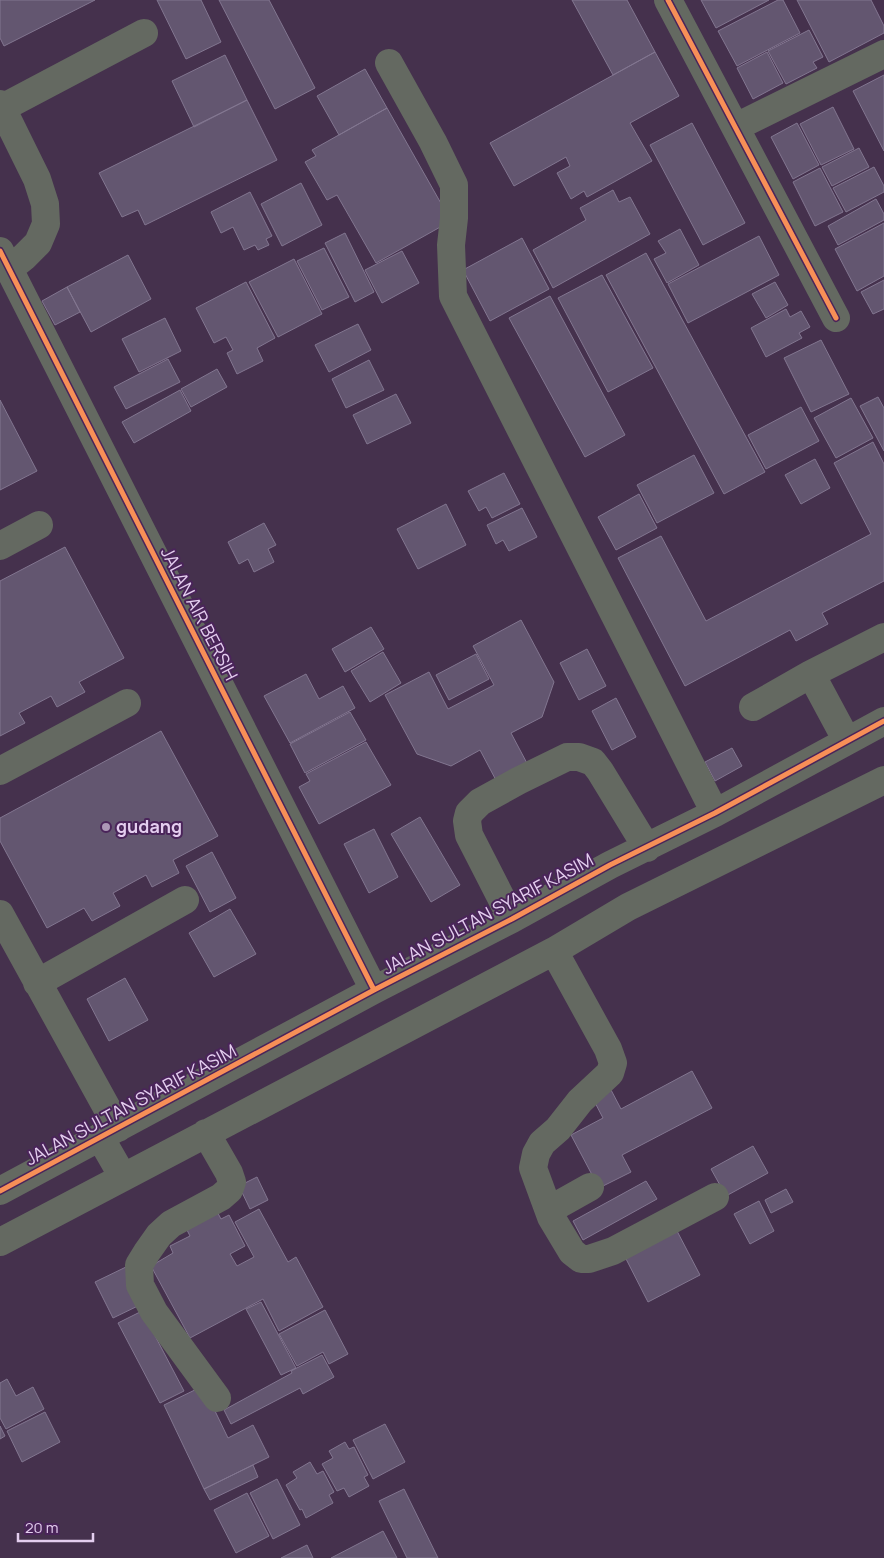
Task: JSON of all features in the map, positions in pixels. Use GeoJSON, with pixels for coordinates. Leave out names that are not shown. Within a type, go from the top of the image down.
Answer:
{"type":"FeatureCollection","features":[{"type":"Feature","properties":{"kind":"street"},"geometry":{"type":"LineString","coordinates":[[668,0],[836,318]]}},
{"type":"Feature","properties":{"kind":"street"},"geometry":{"type":"LineString","coordinates":[[4,260],[24,257],[38,243],[46,224],[45,204],[37,179],[1,107],[144,33]]}},
{"type":"Feature","properties":{"kind":"street"},"geometry":{"type":"LineString","coordinates":[[736,127],[884,54]]}},
{"type":"Feature","properties":{"kind":"street"},"geometry":{"type":"LineString","coordinates":[[389,63],[433,142],[454,185],[454,218],[451,245],[454,296],[715,813]]}},
{"type":"Feature","properties":{"kind":"street","name":"JALAN AIR BERSIH"},"geometry":{"type":"LineString","coordinates":[[4,260],[374,990]]}},
{"type":"Feature","properties":{"kind":"street"},"geometry":{"type":"LineString","coordinates":[[0,546],[39,525]]}},
{"type":"Feature","properties":{"kind":"street"},"geometry":{"type":"LineString","coordinates":[[753,707],[811,674],[884,637]]}},
{"type":"Feature","properties":{"kind":"street"},"geometry":{"type":"LineString","coordinates":[[811,674],[847,741]]}},
{"type":"Feature","properties":{"kind":"street"},"geometry":{"type":"LineString","coordinates":[[0,771],[127,703]]}},
{"type":"Feature","properties":{"kind":"street","name":"JALAN SULTAN SYARIF KASIM"},"geometry":{"type":"LineString","coordinates":[[0,1191],[374,990],[512,919],[610,865],[715,813],[884,721]]}},
{"type":"Feature","properties":{"kind":"street"},"geometry":{"type":"LineString","coordinates":[[512,919],[469,835],[467,821],[469,813],[480,802],[518,781],[567,756],[579,757],[593,762],[647,848]]}},
{"type":"Feature","properties":{"kind":"street"},"geometry":{"type":"LineString","coordinates":[[0,1242],[554,951],[628,907],[884,780]]}},
{"type":"Feature","properties":{"kind":"street"},"geometry":{"type":"LineString","coordinates":[[37,982],[185,900]]}},
{"type":"Feature","properties":{"kind":"street"},"geometry":{"type":"LineString","coordinates":[[0,914],[37,982],[109,1133],[123,1177]]}},
{"type":"Feature","properties":{"kind":"street"},"geometry":{"type":"LineString","coordinates":[[554,951],[608,1049],[613,1063],[610,1073],[580,1101],[558,1129],[542,1143],[536,1154],[533,1168],[548,1210],[572,1252],[581,1259],[590,1259],[613,1250],[715,1197]]}},
{"type":"Feature","properties":{"kind":"street"},"geometry":{"type":"LineString","coordinates":[[206,1133],[229,1173],[232,1182],[229,1190],[221,1197],[171,1224],[158,1235],[139,1266],[140,1285],[154,1312],[217,1398]]}},
{"type":"Feature","properties":{"kind":"street"},"geometry":{"type":"LineString","coordinates":[[548,1210],[590,1187]]}},
{"type":"Feature","properties":{"kind":"building"},"geometry":{"type":"Polygon","coordinates":[[[0,0],[95,0],[4,46],[0,38],[0,0]]]}},
{"type":"Feature","properties":{"kind":"building"},"geometry":{"type":"Polygon","coordinates":[[[157,0],[201,0],[221,42],[186,59],[157,0]]]}},
{"type":"Feature","properties":{"kind":"building"},"geometry":{"type":"Polygon","coordinates":[[[219,0],[269,0],[315,88],[275,109],[219,0]]]}},
{"type":"Feature","properties":{"kind":"building"},"geometry":{"type":"Polygon","coordinates":[[[572,0],[627,0],[655,52],[613,75],[572,0]]]}},
{"type":"Feature","properties":{"kind":"building"},"geometry":{"type":"Polygon","coordinates":[[[701,0],[769,0],[716,28],[701,0]]]}},
{"type":"Feature","properties":{"kind":"building"},"geometry":{"type":"Polygon","coordinates":[[[778,0],[783,0],[800,33],[737,66],[718,31],[778,0]]]}},
{"type":"Feature","properties":{"kind":"building"},"geometry":{"type":"Polygon","coordinates":[[[797,0],[871,0],[884,26],[884,33],[829,62],[797,0]]]}},
{"type":"Feature","properties":{"kind":"building"},"geometry":{"type":"Polygon","coordinates":[[[809,30],[823,57],[813,62],[817,68],[786,84],[768,51],[809,30]]]}},
{"type":"Feature","properties":{"kind":"building"},"geometry":{"type":"Polygon","coordinates":[[[655,52],[679,96],[630,123],[652,161],[587,197],[584,191],[571,199],[557,173],[570,166],[566,157],[514,186],[490,143],[655,52]]]}},
{"type":"Feature","properties":{"kind":"building"},"geometry":{"type":"Polygon","coordinates":[[[767,52],[783,83],[753,99],[737,68],[767,52]]]}},
{"type":"Feature","properties":{"kind":"building"},"geometry":{"type":"Polygon","coordinates":[[[225,55],[247,100],[194,127],[172,81],[225,55]]]}},
{"type":"Feature","properties":{"kind":"building"},"geometry":{"type":"Polygon","coordinates":[[[365,69],[387,108],[339,135],[317,96],[365,69]]]}},
{"type":"Feature","properties":{"kind":"building"},"geometry":{"type":"Polygon","coordinates":[[[884,75],[884,151],[853,91],[884,75]]]}},
{"type":"Feature","properties":{"kind":"building"},"geometry":{"type":"Polygon","coordinates":[[[247,100],[277,160],[145,225],[138,210],[122,217],[99,173],[247,100]]]}},
{"type":"Feature","properties":{"kind":"building"},"geometry":{"type":"Polygon","coordinates":[[[833,107],[854,149],[821,165],[800,124],[833,107]]]}},
{"type":"Feature","properties":{"kind":"building"},"geometry":{"type":"Polygon","coordinates":[[[387,108],[451,221],[376,263],[337,195],[327,200],[305,162],[316,156],[312,150],[387,108]]]}},
{"type":"Feature","properties":{"kind":"building"},"geometry":{"type":"Polygon","coordinates":[[[692,123],[745,223],[703,245],[650,145],[692,123]]]}},
{"type":"Feature","properties":{"kind":"building"},"geometry":{"type":"Polygon","coordinates":[[[797,123],[819,165],[793,179],[771,137],[797,123]]]}},
{"type":"Feature","properties":{"kind":"building"},"geometry":{"type":"Polygon","coordinates":[[[859,148],[869,167],[832,186],[822,167],[859,148]]]}},
{"type":"Feature","properties":{"kind":"building"},"geometry":{"type":"Polygon","coordinates":[[[874,167],[884,186],[884,192],[846,212],[833,188],[874,167]]]}},
{"type":"Feature","properties":{"kind":"building"},"geometry":{"type":"Polygon","coordinates":[[[820,168],[843,212],[815,226],[793,182],[820,168]]]}},
{"type":"Feature","properties":{"kind":"building"},"geometry":{"type":"Polygon","coordinates":[[[301,183],[322,225],[282,246],[261,204],[301,183]]]}},
{"type":"Feature","properties":{"kind":"building"},"geometry":{"type":"Polygon","coordinates":[[[613,190],[619,202],[630,197],[650,234],[553,288],[533,250],[586,220],[580,208],[613,190]]]}},
{"type":"Feature","properties":{"kind":"building"},"geometry":{"type":"Polygon","coordinates":[[[250,192],[272,236],[266,239],[269,245],[258,250],[255,245],[244,250],[233,227],[221,233],[211,212],[250,192]]]}},
{"type":"Feature","properties":{"kind":"building"},"geometry":{"type":"Polygon","coordinates":[[[876,199],[884,214],[884,220],[838,245],[828,226],[876,199]]]}},
{"type":"Feature","properties":{"kind":"building"},"geometry":{"type":"Polygon","coordinates":[[[884,223],[884,276],[857,291],[835,249],[884,223]]]}},
{"type":"Feature","properties":{"kind":"building"},"geometry":{"type":"Polygon","coordinates":[[[680,229],[699,265],[667,283],[654,259],[666,253],[658,241],[680,229]]]}},
{"type":"Feature","properties":{"kind":"building"},"geometry":{"type":"Polygon","coordinates":[[[345,233],[374,292],[355,302],[325,243],[345,233]]]}},
{"type":"Feature","properties":{"kind":"building"},"geometry":{"type":"Polygon","coordinates":[[[759,236],[779,275],[688,323],[668,284],[759,236]]]}},
{"type":"Feature","properties":{"kind":"building"},"geometry":{"type":"Polygon","coordinates":[[[522,238],[549,289],[490,321],[463,270],[522,238]]]}},
{"type":"Feature","properties":{"kind":"building"},"geometry":{"type":"Polygon","coordinates":[[[324,248],[349,297],[322,310],[297,261],[324,248]]]}},
{"type":"Feature","properties":{"kind":"building"},"geometry":{"type":"Polygon","coordinates":[[[402,251],[419,283],[382,303],[365,270],[402,251]]]}},
{"type":"Feature","properties":{"kind":"building"},"geometry":{"type":"Polygon","coordinates":[[[646,253],[765,472],[724,494],[606,275],[646,253]]]}},
{"type":"Feature","properties":{"kind":"building"},"geometry":{"type":"Polygon","coordinates":[[[128,255],[151,299],[91,332],[67,287],[128,255]]]}},
{"type":"Feature","properties":{"kind":"building"},"geometry":{"type":"Polygon","coordinates":[[[294,259],[322,314],[278,337],[249,282],[294,259]]]}},
{"type":"Feature","properties":{"kind":"building"},"geometry":{"type":"Polygon","coordinates":[[[602,275],[653,368],[608,392],[558,298],[602,275]]]}},
{"type":"Feature","properties":{"kind":"building"},"geometry":{"type":"Polygon","coordinates":[[[884,280],[884,309],[873,314],[861,292],[884,280]]]}},
{"type":"Feature","properties":{"kind":"building"},"geometry":{"type":"Polygon","coordinates":[[[246,282],[275,338],[257,348],[263,361],[237,374],[227,353],[233,350],[226,337],[214,343],[196,308],[246,282]]]}},
{"type":"Feature","properties":{"kind":"building"},"geometry":{"type":"Polygon","coordinates":[[[775,282],[788,305],[766,318],[752,294],[775,282]]]}},
{"type":"Feature","properties":{"kind":"building"},"geometry":{"type":"Polygon","coordinates":[[[67,287],[80,312],[55,325],[42,301],[67,287]]]}},
{"type":"Feature","properties":{"kind":"building"},"geometry":{"type":"Polygon","coordinates":[[[550,296],[625,435],[585,457],[509,318],[550,296]]]}},
{"type":"Feature","properties":{"kind":"building"},"geometry":{"type":"Polygon","coordinates":[[[786,309],[790,317],[801,311],[810,327],[799,333],[802,338],[766,357],[751,328],[786,309]]]}},
{"type":"Feature","properties":{"kind":"building"},"geometry":{"type":"Polygon","coordinates":[[[165,318],[181,351],[139,372],[122,339],[165,318]]]}},
{"type":"Feature","properties":{"kind":"building"},"geometry":{"type":"Polygon","coordinates":[[[358,324],[371,350],[329,372],[315,345],[358,324]]]}},
{"type":"Feature","properties":{"kind":"building"},"geometry":{"type":"Polygon","coordinates":[[[821,340],[849,394],[811,412],[784,358],[821,340]]]}},
{"type":"Feature","properties":{"kind":"building"},"geometry":{"type":"Polygon","coordinates":[[[168,359],[180,382],[126,409],[114,387],[168,359]]]}},
{"type":"Feature","properties":{"kind":"building"},"geometry":{"type":"Polygon","coordinates":[[[369,360],[384,390],[346,408],[332,379],[369,360]]]}},
{"type":"Feature","properties":{"kind":"building"},"geometry":{"type":"Polygon","coordinates":[[[217,369],[227,387],[191,407],[181,389],[217,369]]]}},
{"type":"Feature","properties":{"kind":"building"},"geometry":{"type":"Polygon","coordinates":[[[180,390],[191,411],[134,443],[122,422],[180,390]]]}},
{"type":"Feature","properties":{"kind":"building"},"geometry":{"type":"Polygon","coordinates":[[[396,394],[411,423],[367,444],[353,415],[396,394]]]}},
{"type":"Feature","properties":{"kind":"building"},"geometry":{"type":"Polygon","coordinates":[[[878,397],[884,408],[884,451],[860,406],[878,397]]]}},
{"type":"Feature","properties":{"kind":"building"},"geometry":{"type":"Polygon","coordinates":[[[851,398],[873,438],[836,458],[814,418],[851,398]]]}},
{"type":"Feature","properties":{"kind":"building"},"geometry":{"type":"Polygon","coordinates":[[[0,400],[37,471],[0,490],[0,400]]]}},
{"type":"Feature","properties":{"kind":"building"},"geometry":{"type":"Polygon","coordinates":[[[801,407],[819,441],[766,469],[748,435],[801,407]]]}},
{"type":"Feature","properties":{"kind":"building"},"geometry":{"type":"Polygon","coordinates":[[[873,442],[884,464],[884,581],[822,613],[828,624],[796,641],[790,630],[685,686],[618,558],[661,536],[706,621],[871,534],[834,463],[873,442]]]}},
{"type":"Feature","properties":{"kind":"building"},"geometry":{"type":"Polygon","coordinates":[[[694,455],[714,493],[657,523],[637,485],[694,455]]]}},
{"type":"Feature","properties":{"kind":"building"},"geometry":{"type":"Polygon","coordinates":[[[815,459],[830,488],[801,504],[785,475],[815,459]]]}},
{"type":"Feature","properties":{"kind":"building"},"geometry":{"type":"Polygon","coordinates":[[[504,473],[520,504],[492,518],[486,507],[479,511],[468,491],[504,473]]]}},
{"type":"Feature","properties":{"kind":"building"},"geometry":{"type":"Polygon","coordinates":[[[639,494],[657,528],[616,550],[598,517],[639,494]]]}},
{"type":"Feature","properties":{"kind":"building"},"geometry":{"type":"Polygon","coordinates":[[[446,504],[466,545],[418,569],[397,529],[446,504]]]}},
{"type":"Feature","properties":{"kind":"building"},"geometry":{"type":"Polygon","coordinates":[[[522,508],[537,537],[509,551],[503,540],[496,544],[487,525],[522,508]]]}},
{"type":"Feature","properties":{"kind":"building"},"geometry":{"type":"Polygon","coordinates":[[[264,523],[276,545],[268,549],[274,562],[254,572],[248,559],[239,564],[228,542],[264,523]]]}},
{"type":"Feature","properties":{"kind":"building"},"geometry":{"type":"Polygon","coordinates":[[[65,547],[124,658],[79,682],[85,692],[57,707],[51,696],[19,713],[25,723],[0,736],[0,581],[65,547]]]}},
{"type":"Feature","properties":{"kind":"building"},"geometry":{"type":"Polygon","coordinates":[[[521,620],[554,682],[542,717],[511,733],[529,767],[498,784],[480,750],[451,766],[417,754],[385,695],[429,672],[448,709],[494,685],[473,646],[521,620]]]}},
{"type":"Feature","properties":{"kind":"building"},"geometry":{"type":"Polygon","coordinates":[[[371,627],[384,649],[345,672],[332,649],[371,627]]]}},
{"type":"Feature","properties":{"kind":"building"},"geometry":{"type":"Polygon","coordinates":[[[587,649],[606,686],[579,700],[560,663],[587,649]]]}},
{"type":"Feature","properties":{"kind":"building"},"geometry":{"type":"Polygon","coordinates":[[[383,652],[401,683],[370,702],[351,671],[383,652]]]}},
{"type":"Feature","properties":{"kind":"building"},"geometry":{"type":"Polygon","coordinates":[[[476,654],[489,679],[449,700],[436,675],[476,654]]]}},
{"type":"Feature","properties":{"kind":"building"},"geometry":{"type":"Polygon","coordinates":[[[306,674],[319,699],[343,686],[355,708],[290,743],[264,696],[306,674]]]}},
{"type":"Feature","properties":{"kind":"building"},"geometry":{"type":"Polygon","coordinates":[[[616,698],[636,737],[612,750],[592,711],[616,698]]]}},
{"type":"Feature","properties":{"kind":"building"},"geometry":{"type":"Polygon","coordinates":[[[350,712],[366,740],[305,773],[290,744],[350,712]]]}},
{"type":"Feature","properties":{"kind":"building","name":"gudang"},"geometry":{"type":"Polygon","coordinates":[[[161,731],[218,836],[173,860],[179,873],[152,887],[146,875],[113,893],[120,906],[92,921],[84,908],[47,928],[0,841],[0,818],[161,731]]]}},
{"type":"Feature","properties":{"kind":"building"},"geometry":{"type":"Polygon","coordinates":[[[366,742],[391,785],[319,824],[299,787],[310,781],[306,774],[366,742]]]}},
{"type":"Feature","properties":{"kind":"building"},"geometry":{"type":"Polygon","coordinates":[[[732,748],[742,766],[715,781],[705,762],[732,748]]]}},
{"type":"Feature","properties":{"kind":"building"},"geometry":{"type":"Polygon","coordinates":[[[420,817],[460,885],[431,902],[391,834],[420,817]]]}},
{"type":"Feature","properties":{"kind":"building"},"geometry":{"type":"Polygon","coordinates":[[[374,829],[398,877],[369,893],[344,844],[374,829]]]}},
{"type":"Feature","properties":{"kind":"building"},"geometry":{"type":"Polygon","coordinates":[[[212,852],[236,898],[210,912],[186,866],[212,852]]]}},
{"type":"Feature","properties":{"kind":"building"},"geometry":{"type":"Polygon","coordinates":[[[230,909],[256,954],[214,977],[189,933],[230,909]]]}},
{"type":"Feature","properties":{"kind":"building"},"geometry":{"type":"Polygon","coordinates":[[[125,978],[148,1020],[109,1041],[87,999],[125,978]]]}},
{"type":"Feature","properties":{"kind":"building"},"geometry":{"type":"Polygon","coordinates":[[[692,1071],[712,1108],[622,1155],[631,1172],[599,1188],[571,1135],[603,1118],[592,1097],[610,1088],[621,1109],[692,1071]]]}},
{"type":"Feature","properties":{"kind":"building"},"geometry":{"type":"Polygon","coordinates":[[[753,1146],[768,1173],[726,1196],[711,1169],[753,1146]]]}},
{"type":"Feature","properties":{"kind":"building"},"geometry":{"type":"Polygon","coordinates":[[[257,1177],[268,1200],[250,1209],[239,1186],[257,1177]]]}},
{"type":"Feature","properties":{"kind":"building"},"geometry":{"type":"Polygon","coordinates":[[[646,1181],[657,1199],[583,1240],[573,1221],[646,1181]]]}},
{"type":"Feature","properties":{"kind":"building"},"geometry":{"type":"Polygon","coordinates":[[[786,1189],[793,1202],[771,1213],[765,1200],[786,1189]]]}},
{"type":"Feature","properties":{"kind":"building"},"geometry":{"type":"Polygon","coordinates":[[[759,1201],[774,1231],[750,1244],[734,1214],[759,1201]]]}},
{"type":"Feature","properties":{"kind":"building"},"geometry":{"type":"Polygon","coordinates":[[[213,1204],[221,1219],[229,1215],[245,1246],[230,1254],[237,1266],[254,1257],[235,1222],[259,1209],[288,1262],[296,1257],[323,1307],[279,1331],[263,1299],[190,1338],[151,1266],[173,1253],[170,1246],[190,1236],[182,1220],[213,1204]]]}},
{"type":"Feature","properties":{"kind":"building"},"geometry":{"type":"Polygon","coordinates":[[[677,1231],[700,1275],[648,1302],[622,1251],[677,1231]]]}},
{"type":"Feature","properties":{"kind":"building"},"geometry":{"type":"Polygon","coordinates":[[[126,1267],[144,1303],[113,1318],[95,1282],[126,1267]]]}},
{"type":"Feature","properties":{"kind":"building"},"geometry":{"type":"Polygon","coordinates":[[[261,1302],[296,1368],[281,1375],[246,1309],[261,1302]]]}},
{"type":"Feature","properties":{"kind":"building"},"geometry":{"type":"Polygon","coordinates":[[[325,1310],[348,1354],[329,1364],[323,1352],[297,1366],[279,1334],[325,1310]]]}},
{"type":"Feature","properties":{"kind":"building"},"geometry":{"type":"Polygon","coordinates":[[[142,1311],[184,1391],[160,1403],[118,1323],[142,1311]]]}},
{"type":"Feature","properties":{"kind":"building"},"geometry":{"type":"Polygon","coordinates":[[[322,1355],[334,1377],[303,1394],[300,1388],[231,1424],[224,1410],[322,1355]]]}},
{"type":"Feature","properties":{"kind":"building"},"geometry":{"type":"Polygon","coordinates":[[[7,1379],[16,1396],[33,1387],[44,1409],[6,1429],[0,1418],[0,1383],[7,1379]]]}},
{"type":"Feature","properties":{"kind":"building"},"geometry":{"type":"Polygon","coordinates":[[[203,1386],[228,1438],[253,1425],[269,1457],[204,1489],[164,1405],[203,1386]]]}},
{"type":"Feature","properties":{"kind":"building"},"geometry":{"type":"Polygon","coordinates":[[[45,1412],[60,1442],[22,1462],[7,1431],[45,1412]]]}},
{"type":"Feature","properties":{"kind":"building"},"geometry":{"type":"Polygon","coordinates":[[[385,1424],[405,1462],[373,1479],[353,1440],[385,1424]]]}},
{"type":"Feature","properties":{"kind":"building"},"geometry":{"type":"Polygon","coordinates":[[[0,1426],[5,1436],[0,1439],[0,1426]]]}},
{"type":"Feature","properties":{"kind":"building"},"geometry":{"type":"Polygon","coordinates":[[[345,1442],[349,1449],[354,1447],[368,1475],[364,1477],[369,1486],[349,1497],[344,1488],[337,1491],[322,1464],[333,1458],[329,1451],[345,1442]]]}},
{"type":"Feature","properties":{"kind":"building"},"geometry":{"type":"Polygon","coordinates":[[[310,1462],[317,1474],[323,1471],[334,1492],[329,1495],[333,1503],[306,1518],[286,1485],[297,1478],[293,1472],[310,1462]]]}},
{"type":"Feature","properties":{"kind":"building"},"geometry":{"type":"Polygon","coordinates":[[[253,1465],[258,1477],[210,1500],[204,1489],[253,1465]]]}},
{"type":"Feature","properties":{"kind":"building"},"geometry":{"type":"Polygon","coordinates":[[[277,1479],[300,1525],[273,1539],[250,1493],[277,1479]]]}},
{"type":"Feature","properties":{"kind":"building"},"geometry":{"type":"Polygon","coordinates":[[[404,1489],[438,1558],[407,1558],[379,1501],[404,1489]]]}},
{"type":"Feature","properties":{"kind":"building"},"geometry":{"type":"Polygon","coordinates":[[[247,1493],[269,1536],[236,1553],[214,1510],[247,1493]]]}},
{"type":"Feature","properties":{"kind":"building"},"geometry":{"type":"Polygon","coordinates":[[[383,1531],[397,1558],[331,1558],[383,1531]]]}},
{"type":"Feature","properties":{"kind":"building"},"geometry":{"type":"Polygon","coordinates":[[[307,1545],[313,1558],[281,1558],[307,1545]]]}},
{"type":"Feature","properties":{"kind":"cycle path"},"geometry":{"type":"LineString","coordinates":[[668,0],[836,318]]}},
{"type":"Feature","properties":{"kind":"cycle path"},"geometry":{"type":"LineString","coordinates":[[0,251],[374,990]]}},
{"type":"Feature","properties":{"kind":"cycle path"},"geometry":{"type":"LineString","coordinates":[[0,1191],[374,990],[512,919],[610,865],[715,813],[884,721]]}},
{"type":"Feature","properties":{"kind":"place","name":"gudang"},"geometry":{"type":"Point","coordinates":[106,827]}}]}
